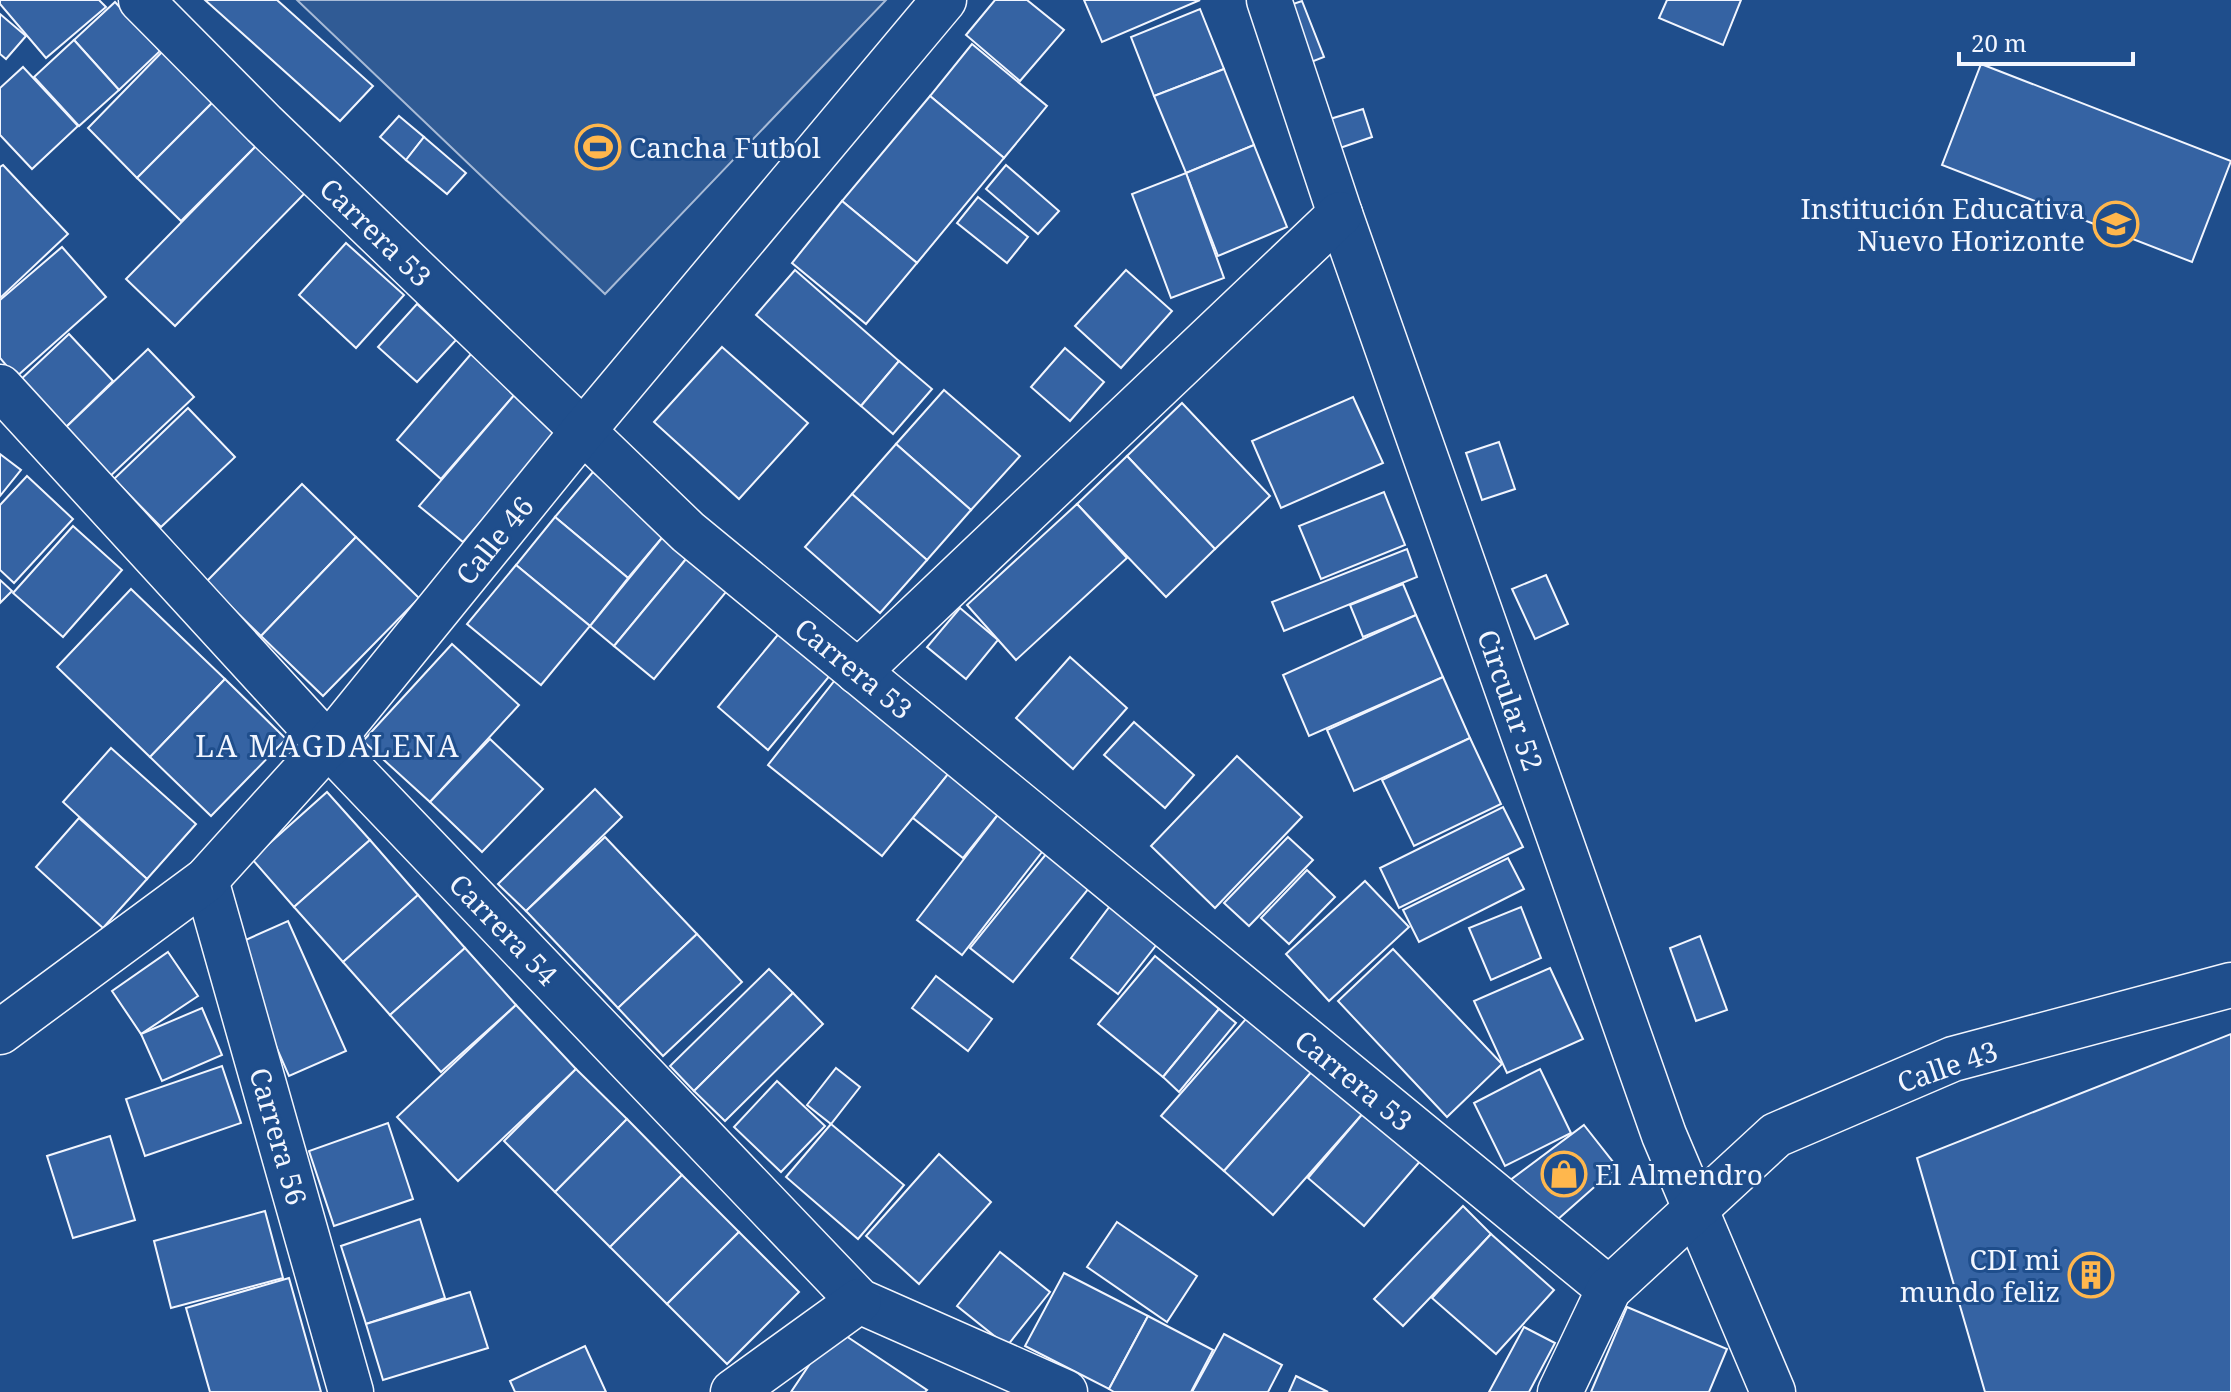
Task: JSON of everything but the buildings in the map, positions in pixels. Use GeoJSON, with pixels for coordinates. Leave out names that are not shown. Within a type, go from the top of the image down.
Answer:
{"type":"FeatureCollection","features":[{"type":"Feature","properties":{"kind":"street","name":"Carrera 53"},"geometry":{"type":"LineString","coordinates":[[141,0],[264,124],[688,532],[1609,1289]]}},
{"type":"Feature","properties":{"kind":"street","name":"Calle 46"},"geometry":{"type":"LineString","coordinates":[[0,1032],[206,880],[328,745],[583,431],[944,0]]}},
{"type":"Feature","properties":{"kind":"street","name":"Circular 52"},"geometry":{"type":"LineString","coordinates":[[1269,0],[1340,214],[1664,1135],[1773,1392]]}},
{"type":"Feature","properties":{"kind":"street"},"geometry":{"type":"LineString","coordinates":[[858,672],[1340,214]]}},
{"type":"Feature","properties":{"kind":"street","name":"Carrera 54"},"geometry":{"type":"LineString","coordinates":[[0,387],[328,745],[859,1301],[1065,1392]]}},
{"type":"Feature","properties":{"kind":"street","name":"Carrera 56"},"geometry":{"type":"LineString","coordinates":[[206,880],[351,1392]]}},
{"type":"Feature","properties":{"kind":"street","name":"Calle 43"},"geometry":{"type":"LineString","coordinates":[[1609,1289],[1776,1135],[1953,1059],[2231,985]]}},
{"type":"Feature","properties":{"kind":"street"},"geometry":{"type":"LineString","coordinates":[[1560,1392],[1609,1289]]}},
{"type":"Feature","properties":{"kind":"street"},"geometry":{"type":"LineString","coordinates":[[733,1392],[859,1301]]}},
{"type":"Feature","properties":{"kind":"shaded area","name":"Cancha Futbol"},"geometry":{"type":"Polygon","coordinates":[[[297,0],[886,0],[605,294],[297,0]]]}},
{"type":"Feature","properties":{"kind":"place","name":"Cancha Futbol"},"geometry":{"type":"Point","coordinates":[598,147]}},
{"type":"Feature","properties":{"kind":"place","name":"Institución Educativa Nuevo Horizonte"},"geometry":{"type":"Point","coordinates":[2116,224]}},
{"type":"Feature","properties":{"kind":"place","name":"El Almendro"},"geometry":{"type":"Point","coordinates":[1564,1174]}},
{"type":"Feature","properties":{"kind":"place","name":"CDI mi mundo feliz"},"geometry":{"type":"Point","coordinates":[2091,1275]}},
{"type":"Feature","properties":{"kind":"district","name":"LA MAGDALENA"},"geometry":{"type":"Point","coordinates":[328,745]}}]}
